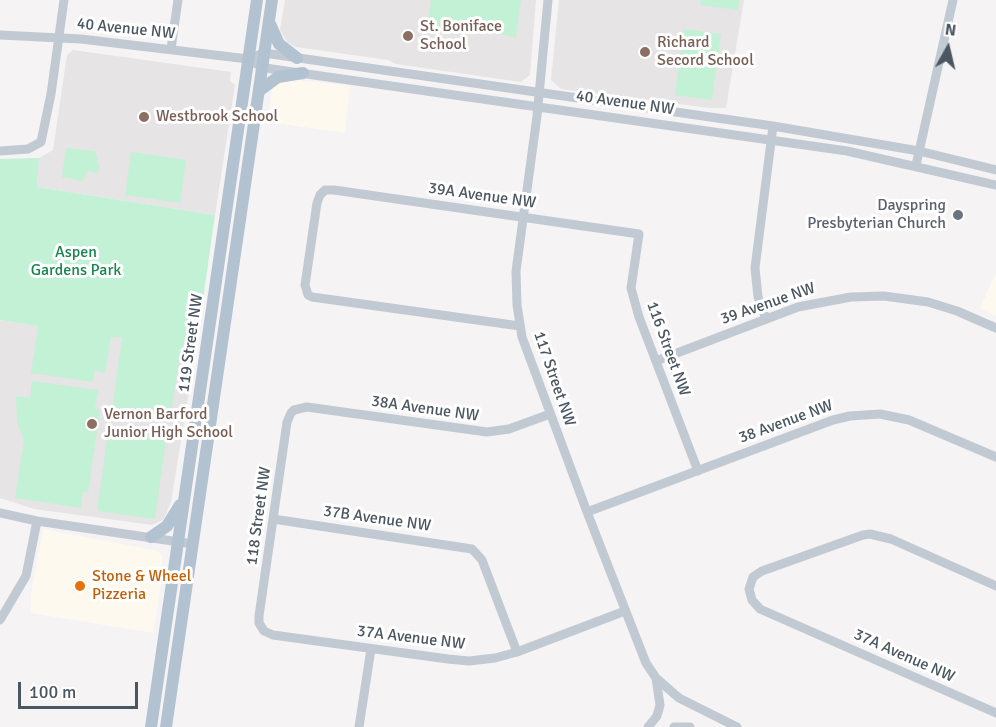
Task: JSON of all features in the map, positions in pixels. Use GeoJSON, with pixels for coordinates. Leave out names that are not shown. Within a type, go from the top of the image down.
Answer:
{"type":"FeatureCollection","features":[{"type":"Feature","properties":{"kind":"main road","name":"119 Street NW"},"geometry":{"type":"LineString","coordinates":[[151,727],[257,0]]}},
{"type":"Feature","properties":{"kind":"main road","name":"119 Street NW"},"geometry":{"type":"LineString","coordinates":[[166,727],[272,0]]}},
{"type":"Feature","properties":{"kind":"main road"},"geometry":{"type":"LineString","coordinates":[[269,23],[279,44],[297,58]]}},
{"type":"Feature","properties":{"kind":"main road"},"geometry":{"type":"LineString","coordinates":[[259,91],[278,77],[303,73]]}},
{"type":"Feature","properties":{"kind":"main road"},"geometry":{"type":"LineString","coordinates":[[151,537],[167,526],[184,496]]}},
{"type":"Feature","properties":{"kind":"street"},"geometry":{"type":"LineString","coordinates":[[0,151],[28,149],[41,142],[51,94],[64,0]]}},
{"type":"Feature","properties":{"kind":"street"},"geometry":{"type":"LineString","coordinates":[[171,49],[178,0]]}},
{"type":"Feature","properties":{"kind":"street","name":"117 Street NW"},"geometry":{"type":"LineString","coordinates":[[548,0],[538,106],[516,271],[520,326],[529,357],[625,611],[646,663],[656,678]]}},
{"type":"Feature","properties":{"kind":"street"},"geometry":{"type":"LineString","coordinates":[[916,165],[953,0]]}},
{"type":"Feature","properties":{"kind":"street","name":"40 Avenue NW"},"geometry":{"type":"LineString","coordinates":[[0,35],[59,38],[248,59],[262,67],[847,151],[996,185]]}},
{"type":"Feature","properties":{"kind":"street","name":"40 Avenue NW"},"geometry":{"type":"LineString","coordinates":[[248,59],[264,53],[773,126],[919,151],[996,170]]}},
{"type":"Feature","properties":{"kind":"street"},"geometry":{"type":"LineString","coordinates":[[766,319],[758,297],[755,268],[773,126]]}},
{"type":"Feature","properties":{"kind":"street","name":"39A Avenue NW"},"geometry":{"type":"LineString","coordinates":[[520,326],[308,295],[305,285],[317,203],[322,192],[334,190],[639,234]]}},
{"type":"Feature","properties":{"kind":"street","name":"116 Street NW"},"geometry":{"type":"LineString","coordinates":[[639,234],[631,288],[639,317],[698,471]]}},
{"type":"Feature","properties":{"kind":"street","name":"39 Avenue NW"},"geometry":{"type":"LineString","coordinates":[[656,361],[766,319],[823,301],[851,297],[884,296],[935,304],[996,328]]}},
{"type":"Feature","properties":{"kind":"street","name":"38A Avenue NW"},"geometry":{"type":"LineString","coordinates":[[294,410],[307,407],[487,432],[509,429],[550,414]]}},
{"type":"Feature","properties":{"kind":"street","name":"118 Street NW"},"geometry":{"type":"LineString","coordinates":[[261,627],[259,616],[287,422],[294,410]]}},
{"type":"Feature","properties":{"kind":"street","name":"38 Avenue NW"},"geometry":{"type":"LineString","coordinates":[[587,512],[833,420],[864,414],[880,414],[909,420],[996,456]]}},
{"type":"Feature","properties":{"kind":"street"},"geometry":{"type":"LineString","coordinates":[[0,513],[37,521],[193,544]]}},
{"type":"Feature","properties":{"kind":"street","name":"37B Avenue NW"},"geometry":{"type":"LineString","coordinates":[[273,519],[466,547],[476,551],[482,560],[516,652]]}},
{"type":"Feature","properties":{"kind":"street"},"geometry":{"type":"LineString","coordinates":[[0,620],[26,576],[37,521]]}},
{"type":"Feature","properties":{"kind":"street","name":"37A Avenue NW"},"geometry":{"type":"LineString","coordinates":[[996,586],[891,539],[870,534],[762,572],[753,577],[749,585],[752,600],[760,609],[996,713]]}},
{"type":"Feature","properties":{"kind":"street","name":"37A Avenue NW"},"geometry":{"type":"LineString","coordinates":[[261,627],[273,635],[469,661],[495,658],[516,652],[625,611]]}},
{"type":"Feature","properties":{"kind":"street"},"geometry":{"type":"LineString","coordinates":[[359,727],[371,649]]}},
{"type":"Feature","properties":{"kind":"street"},"geometry":{"type":"LineString","coordinates":[[648,727],[656,718],[659,709],[660,696],[656,678]]}},
{"type":"Feature","properties":{"kind":"street"},"geometry":{"type":"LineString","coordinates":[[656,678],[688,704],[737,727]]}},
{"type":"Feature","properties":{"kind":"street"},"geometry":{"type":"LineString","coordinates":[[674,727],[690,727]]}},
{"type":"Feature","properties":{"kind":"shaded area","name":"St. Boniface School"},"geometry":{"type":"Polygon","coordinates":[[[285,0],[536,0],[530,75],[521,82],[296,47],[287,42],[280,30],[285,0]]]}},
{"type":"Feature","properties":{"kind":"shaded area","name":"Richard Secord School"},"geometry":{"type":"Polygon","coordinates":[[[559,0],[744,0],[726,108],[710,108],[561,89],[551,80],[559,0]]]}},
{"type":"Feature","properties":{"kind":"shaded area","name":"Westbrook School"},"geometry":{"type":"Polygon","coordinates":[[[73,50],[231,72],[230,81],[235,85],[215,215],[37,187],[39,158],[53,150],[67,55],[73,50]]]}},
{"type":"Feature","properties":{"kind":"shaded area"},"geometry":{"type":"Polygon","coordinates":[[[289,79],[350,86],[345,133],[268,122],[272,88],[275,83],[289,79]]]}},
{"type":"Feature","properties":{"kind":"shaded area"},"geometry":{"type":"Polygon","coordinates":[[[996,273],[996,316],[980,308],[996,273]]]}},
{"type":"Feature","properties":{"kind":"shaded area","name":"Vernon Barford Junior High School"},"geometry":{"type":"Polygon","coordinates":[[[0,320],[196,349],[171,502],[163,520],[152,525],[34,509],[0,498],[0,320]]]}},
{"type":"Feature","properties":{"kind":"shaded area"},"geometry":{"type":"Polygon","coordinates":[[[43,529],[158,551],[162,556],[161,585],[153,633],[31,613],[31,593],[43,529]]]}},
{"type":"Feature","properties":{"kind":"green space"},"geometry":{"type":"Polygon","coordinates":[[[431,0],[521,0],[516,37],[428,24],[431,0]]]}},
{"type":"Feature","properties":{"kind":"green space"},"geometry":{"type":"Polygon","coordinates":[[[701,0],[739,0],[738,10],[700,5],[701,0]]]}},
{"type":"Feature","properties":{"kind":"green space"},"geometry":{"type":"Polygon","coordinates":[[[684,29],[721,34],[712,100],[675,95],[684,29]]]}},
{"type":"Feature","properties":{"kind":"green space"},"geometry":{"type":"Polygon","coordinates":[[[66,148],[95,151],[100,169],[96,173],[88,171],[83,181],[62,177],[66,148]]]}},
{"type":"Feature","properties":{"kind":"green space"},"geometry":{"type":"Polygon","coordinates":[[[131,152],[186,160],[180,203],[125,195],[131,152]]]}},
{"type":"Feature","properties":{"kind":"green space","name":"Aspen Gardens Park"},"geometry":{"type":"Polygon","coordinates":[[[39,158],[37,187],[215,215],[196,349],[181,347],[170,420],[112,411],[122,338],[111,337],[105,373],[95,370],[93,382],[31,373],[38,326],[0,320],[0,159],[39,158]]]}},
{"type":"Feature","properties":{"kind":"green space"},"geometry":{"type":"Polygon","coordinates":[[[32,381],[98,390],[95,408],[100,409],[88,493],[83,491],[81,508],[15,498],[24,440],[17,422],[16,396],[30,398],[32,381]]]}},
{"type":"Feature","properties":{"kind":"green space"},"geometry":{"type":"Polygon","coordinates":[[[109,425],[167,433],[155,519],[97,511],[109,425]]]}},
{"type":"Feature","properties":{"kind":"place","name":"St. Boniface School"},"geometry":{"type":"Point","coordinates":[408,36]}},
{"type":"Feature","properties":{"kind":"place","name":"Richard Secord School"},"geometry":{"type":"Point","coordinates":[645,52]}},
{"type":"Feature","properties":{"kind":"place","name":"Westbrook School"},"geometry":{"type":"Point","coordinates":[144,117]}},
{"type":"Feature","properties":{"kind":"place","name":"Dayspring Presbyterian Church"},"geometry":{"type":"Point","coordinates":[958,215]}},
{"type":"Feature","properties":{"kind":"place","name":"Vernon Barford Junior High School"},"geometry":{"type":"Point","coordinates":[92,424]}},
{"type":"Feature","properties":{"kind":"place","name":"Stone & Wheel Pizzeria"},"geometry":{"type":"Point","coordinates":[80,586]}}]}
